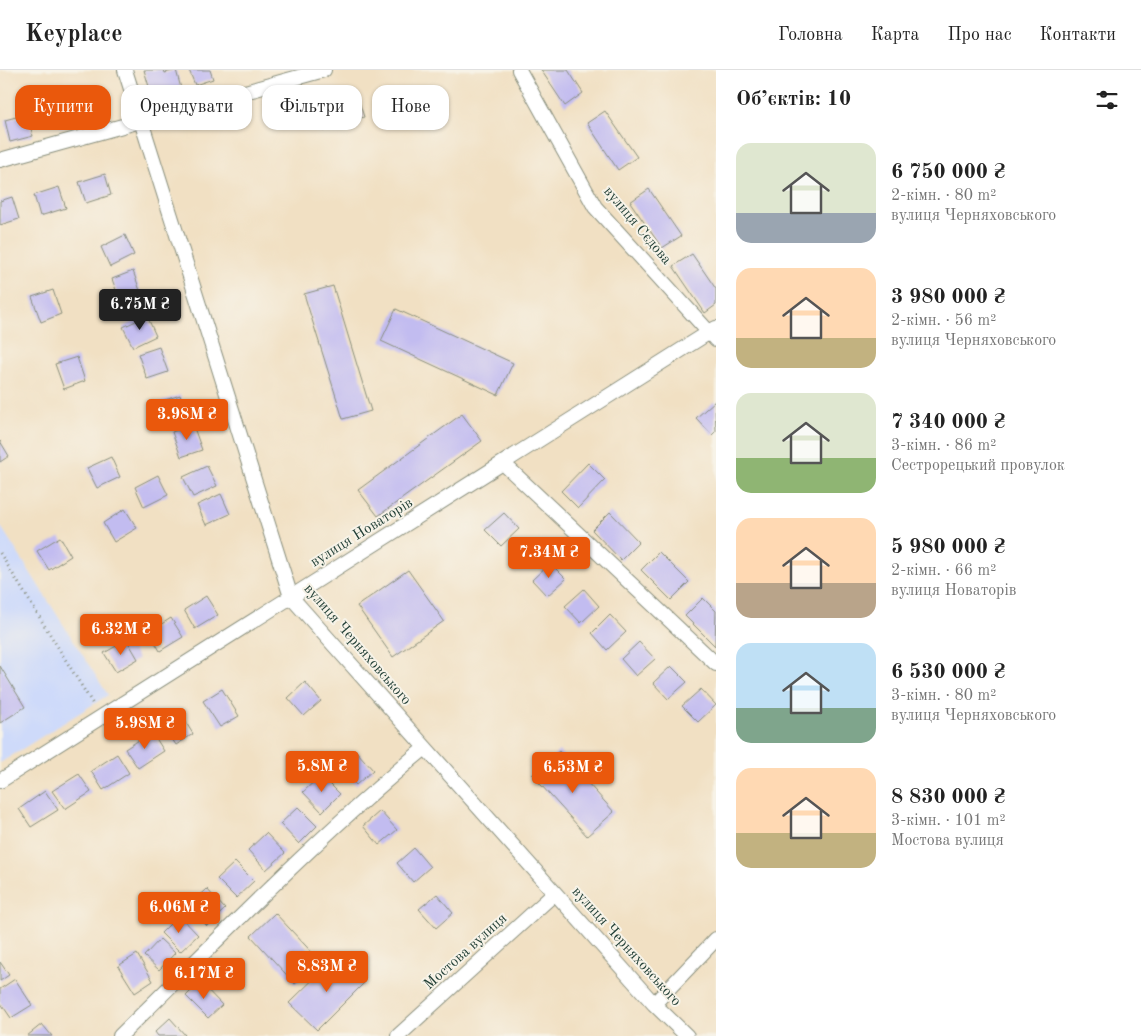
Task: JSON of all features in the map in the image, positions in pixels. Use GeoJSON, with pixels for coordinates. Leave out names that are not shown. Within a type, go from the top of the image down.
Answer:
{"type":"FeatureCollection","features":[{"type":"Feature","properties":{"kind":"street","name":"вулиця Черняховського"},"geometry":{"type":"LineString","coordinates":[[125,70],[130,85]]}},
{"type":"Feature","properties":{"kind":"street"},"geometry":{"type":"LineString","coordinates":[[252,90],[324,70]]}},
{"type":"Feature","properties":{"kind":"street","name":"вулиця Сєдова"},"geometry":{"type":"LineString","coordinates":[[519,70],[596,207],[713,334]]}},
{"type":"Feature","properties":{"kind":"street"},"geometry":{"type":"LineString","coordinates":[[0,160],[121,127]]}},
{"type":"Feature","properties":{"kind":"street","name":"вулиця Черняховського"},"geometry":{"type":"LineString","coordinates":[[144,130],[291,597],[654,1004],[687,1036]]}},
{"type":"Feature","properties":{"kind":"street","name":"вулиця Новаторів"},"geometry":{"type":"LineString","coordinates":[[0,781],[503,463],[713,334]]}},
{"type":"Feature","properties":{"kind":"street"},"geometry":{"type":"LineString","coordinates":[[503,463],[716,664]]}},
{"type":"Feature","properties":{"kind":"street"},"geometry":{"type":"LineString","coordinates":[[120,1036],[316,845],[389,778],[425,748]]}},
{"type":"Feature","properties":{"kind":"street","name":"Мостова вулиця"},"geometry":{"type":"LineString","coordinates":[[398,1036],[555,893]]}},
{"type":"Feature","properties":{"kind":"street"},"geometry":{"type":"LineString","coordinates":[[654,1004],[716,939]]}},
{"type":"Feature","properties":{"kind":"path"},"geometry":{"type":"LineString","coordinates":[[0,553],[101,718]]}},
{"type":"Feature","properties":{"kind":"shaded area"},"geometry":{"type":"Polygon","coordinates":[[[0,525],[108,695],[0,763],[0,525]]]}},
{"type":"Feature","properties":{"kind":"building"},"geometry":{"type":"Polygon","coordinates":[[[144,70],[164,70],[165,73],[176,70],[180,85],[148,85],[144,70]]]}},
{"type":"Feature","properties":{"kind":"building"},"geometry":{"type":"Polygon","coordinates":[[[189,70],[210,70],[213,79],[195,85],[189,70]]]}},
{"type":"Feature","properties":{"kind":"building"},"geometry":{"type":"Polygon","coordinates":[[[541,70],[568,70],[583,93],[565,106],[541,70]]]}},
{"type":"Feature","properties":{"kind":"building"},"geometry":{"type":"Polygon","coordinates":[[[605,111],[637,157],[618,170],[587,123],[605,111]]]}},
{"type":"Feature","properties":{"kind":"building"},"geometry":{"type":"Polygon","coordinates":[[[15,117],[15,130],[31,130],[33,136],[10,142],[5,120],[15,117]]]}},
{"type":"Feature","properties":{"kind":"building"},"geometry":{"type":"Polygon","coordinates":[[[105,174],[111,195],[86,203],[79,182],[105,174]]]}},
{"type":"Feature","properties":{"kind":"building"},"geometry":{"type":"Polygon","coordinates":[[[59,187],[66,208],[40,216],[34,195],[59,187]]]}},
{"type":"Feature","properties":{"kind":"building"},"geometry":{"type":"Polygon","coordinates":[[[649,189],[681,236],[662,248],[630,202],[649,189]]]}},
{"type":"Feature","properties":{"kind":"building"},"geometry":{"type":"Polygon","coordinates":[[[12,197],[19,219],[0,225],[0,201],[12,197]]]}},
{"type":"Feature","properties":{"kind":"building"},"geometry":{"type":"Polygon","coordinates":[[[125,235],[134,255],[110,267],[101,247],[125,235]]]}},
{"type":"Feature","properties":{"kind":"building"},"geometry":{"type":"Polygon","coordinates":[[[692,254],[716,289],[716,305],[705,313],[673,266],[692,254]]]}},
{"type":"Feature","properties":{"kind":"building"},"geometry":{"type":"Polygon","coordinates":[[[133,271],[142,296],[121,304],[112,279],[133,271]]]}},
{"type":"Feature","properties":{"kind":"building"},"geometry":{"type":"Polygon","coordinates":[[[333,286],[371,411],[343,419],[304,294],[333,286]]]}},
{"type":"Feature","properties":{"kind":"building"},"geometry":{"type":"Polygon","coordinates":[[[53,290],[61,314],[41,322],[32,297],[53,290]]]}},
{"type":"Feature","properties":{"kind":"building"},"geometry":{"type":"Polygon","coordinates":[[[396,309],[513,363],[498,395],[381,341],[396,309]]]}},
{"type":"Feature","properties":{"kind":"building"},"geometry":{"type":"Polygon","coordinates":[[[147,316],[156,336],[133,347],[123,327],[147,316]]]}},
{"type":"Feature","properties":{"kind":"building"},"geometry":{"type":"Polygon","coordinates":[[[159,347],[168,372],[147,379],[138,354],[159,347]]]}},
{"type":"Feature","properties":{"kind":"building"},"geometry":{"type":"Polygon","coordinates":[[[77,357],[85,381],[64,389],[55,364],[77,357]]]}},
{"type":"Feature","properties":{"kind":"building"},"geometry":{"type":"Polygon","coordinates":[[[180,395],[188,420],[167,427],[159,402],[180,395]]]}},
{"type":"Feature","properties":{"kind":"building"},"geometry":{"type":"Polygon","coordinates":[[[715,401],[716,431],[712,435],[696,418],[715,401]]]}},
{"type":"Feature","properties":{"kind":"building"},"geometry":{"type":"Polygon","coordinates":[[[462,414],[482,441],[378,516],[358,490],[462,414]]]}},
{"type":"Feature","properties":{"kind":"building"},"geometry":{"type":"Polygon","coordinates":[[[193,425],[202,450],[181,457],[172,432],[193,425]]]}},
{"type":"Feature","properties":{"kind":"building"},"geometry":{"type":"Polygon","coordinates":[[[0,441],[9,456],[0,462],[0,441]]]}},
{"type":"Feature","properties":{"kind":"building"},"geometry":{"type":"Polygon","coordinates":[[[111,457],[120,477],[97,488],[87,468],[111,457]]]}},
{"type":"Feature","properties":{"kind":"building"},"geometry":{"type":"Polygon","coordinates":[[[588,463],[605,480],[578,508],[561,491],[588,463]]]}},
{"type":"Feature","properties":{"kind":"building"},"geometry":{"type":"Polygon","coordinates":[[[207,466],[217,486],[193,497],[183,477],[207,466]]]}},
{"type":"Feature","properties":{"kind":"building"},"geometry":{"type":"Polygon","coordinates":[[[158,475],[168,495],[144,507],[135,487],[158,475]]]}},
{"type":"Feature","properties":{"kind":"building"},"geometry":{"type":"Polygon","coordinates":[[[221,494],[230,514],[206,525],[197,505],[221,494]]]}},
{"type":"Feature","properties":{"kind":"building"},"geometry":{"type":"Polygon","coordinates":[[[125,509],[137,528],[114,542],[103,523],[125,509]]]}},
{"type":"Feature","properties":{"kind":"building"},"geometry":{"type":"Polygon","coordinates":[[[610,512],[639,542],[621,560],[592,530],[610,512]]]}},
{"type":"Feature","properties":{"kind":"building"},"geometry":{"type":"Polygon","coordinates":[[[504,513],[519,529],[501,546],[485,530],[504,513]]]}},
{"type":"Feature","properties":{"kind":"building"},"geometry":{"type":"Polygon","coordinates":[[[60,537],[71,556],[49,570],[37,551],[60,537]]]}},
{"type":"Feature","properties":{"kind":"building"},"geometry":{"type":"Polygon","coordinates":[[[659,552],[689,582],[671,600],[641,570],[659,552]]]}},
{"type":"Feature","properties":{"kind":"building"},"geometry":{"type":"Polygon","coordinates":[[[550,563],[566,579],[547,596],[532,580],[550,563]]]}},
{"type":"Feature","properties":{"kind":"building"},"geometry":{"type":"Polygon","coordinates":[[[408,570],[444,621],[393,657],[357,606],[408,570]]]}},
{"type":"Feature","properties":{"kind":"building"},"geometry":{"type":"Polygon","coordinates":[[[584,589],[599,606],[581,623],[565,606],[584,589]]]}},
{"type":"Feature","properties":{"kind":"building"},"geometry":{"type":"Polygon","coordinates":[[[206,596],[218,615],[195,629],[184,610],[206,596]]]}},
{"type":"Feature","properties":{"kind":"building"},"geometry":{"type":"Polygon","coordinates":[[[703,598],[716,611],[715,646],[685,616],[703,598]]]}},
{"type":"Feature","properties":{"kind":"building"},"geometry":{"type":"Polygon","coordinates":[[[610,615],[626,632],[607,650],[592,633],[610,615]]]}},
{"type":"Feature","properties":{"kind":"building"},"geometry":{"type":"Polygon","coordinates":[[[171,618],[183,637],[160,651],[149,632],[171,618]]]}},
{"type":"Feature","properties":{"kind":"building"},"geometry":{"type":"Polygon","coordinates":[[[127,640],[138,659],[116,672],[104,653],[127,640]]]}},
{"type":"Feature","properties":{"kind":"building"},"geometry":{"type":"Polygon","coordinates":[[[639,642],[655,659],[636,676],[621,659],[639,642]]]}},
{"type":"Feature","properties":{"kind":"building"},"geometry":{"type":"Polygon","coordinates":[[[0,666],[25,707],[0,723],[0,666]]]}},
{"type":"Feature","properties":{"kind":"building"},"geometry":{"type":"Polygon","coordinates":[[[671,666],[687,682],[668,699],[653,683],[671,666]]]}},
{"type":"Feature","properties":{"kind":"building"},"geometry":{"type":"Polygon","coordinates":[[[305,682],[321,701],[304,716],[288,698],[305,682]]]}},
{"type":"Feature","properties":{"kind":"building"},"geometry":{"type":"Polygon","coordinates":[[[222,689],[239,716],[220,727],[203,701],[222,689]]]}},
{"type":"Feature","properties":{"kind":"building"},"geometry":{"type":"Polygon","coordinates":[[[701,689],[716,705],[698,722],[682,706],[701,689]]]}},
{"type":"Feature","properties":{"kind":"building"},"geometry":{"type":"Polygon","coordinates":[[[182,716],[193,734],[176,745],[164,727],[182,716]]]}},
{"type":"Feature","properties":{"kind":"building"},"geometry":{"type":"Polygon","coordinates":[[[152,732],[164,751],[138,768],[125,749],[152,732]]]}},
{"type":"Feature","properties":{"kind":"building"},"geometry":{"type":"Polygon","coordinates":[[[559,751],[614,812],[587,836],[532,775],[559,751]]]}},
{"type":"Feature","properties":{"kind":"building"},"geometry":{"type":"Polygon","coordinates":[[[357,752],[373,770],[356,785],[339,767],[357,752]]]}},
{"type":"Feature","properties":{"kind":"building"},"geometry":{"type":"Polygon","coordinates":[[[117,754],[129,773],[103,790],[91,771],[117,754]]]}},
{"type":"Feature","properties":{"kind":"building"},"geometry":{"type":"Polygon","coordinates":[[[79,774],[91,792],[65,809],[52,791],[79,774]]]}},
{"type":"Feature","properties":{"kind":"building"},"geometry":{"type":"Polygon","coordinates":[[[321,775],[340,794],[322,812],[303,792],[321,775]]]}},
{"type":"Feature","properties":{"kind":"building"},"geometry":{"type":"Polygon","coordinates":[[[45,791],[58,810],[31,827],[19,809],[45,791]]]}},
{"type":"Feature","properties":{"kind":"building"},"geometry":{"type":"Polygon","coordinates":[[[298,807],[317,826],[299,844],[280,824],[298,807]]]}},
{"type":"Feature","properties":{"kind":"building"},"geometry":{"type":"Polygon","coordinates":[[[380,811],[397,830],[379,845],[363,826],[380,811]]]}},
{"type":"Feature","properties":{"kind":"building"},"geometry":{"type":"Polygon","coordinates":[[[266,833],[285,853],[266,870],[248,850],[266,833]]]}},
{"type":"Feature","properties":{"kind":"building"},"geometry":{"type":"Polygon","coordinates":[[[414,848],[430,867],[413,882],[397,863],[414,848]]]}},
{"type":"Feature","properties":{"kind":"building"},"geometry":{"type":"Polygon","coordinates":[[[235,862],[254,881],[236,898],[217,879],[235,862]]]}},
{"type":"Feature","properties":{"kind":"building"},"geometry":{"type":"Polygon","coordinates":[[[207,889],[225,909],[207,926],[189,906],[207,889]]]}},
{"type":"Feature","properties":{"kind":"building"},"geometry":{"type":"Polygon","coordinates":[[[437,894],[453,913],[436,928],[419,909],[437,894]]]}},
{"type":"Feature","properties":{"kind":"building"},"geometry":{"type":"Polygon","coordinates":[[[275,913],[320,961],[295,984],[251,936],[275,913]]]}},
{"type":"Feature","properties":{"kind":"building"},"geometry":{"type":"Polygon","coordinates":[[[179,915],[198,935],[180,952],[161,933],[179,915]]]}},
{"type":"Feature","properties":{"kind":"building"},"geometry":{"type":"Polygon","coordinates":[[[160,939],[175,953],[159,970],[144,956],[160,939]]]}},
{"type":"Feature","properties":{"kind":"building"},"geometry":{"type":"Polygon","coordinates":[[[137,954],[153,981],[135,993],[118,966],[137,954]]]}},
{"type":"Feature","properties":{"kind":"building"},"geometry":{"type":"Polygon","coordinates":[[[337,956],[364,983],[317,1030],[289,1003],[337,956]]]}},
{"type":"Feature","properties":{"kind":"building"},"geometry":{"type":"Polygon","coordinates":[[[0,962],[9,975],[0,981],[0,962]]]}},
{"type":"Feature","properties":{"kind":"building"},"geometry":{"type":"Polygon","coordinates":[[[15,979],[32,1005],[11,1018],[0,1002],[0,989],[15,979]]]}},
{"type":"Feature","properties":{"kind":"building"},"geometry":{"type":"Polygon","coordinates":[[[200,982],[222,1005],[208,1018],[186,996],[200,982]]]}},
{"type":"Feature","properties":{"kind":"building"},"geometry":{"type":"Polygon","coordinates":[[[170,1018],[185,1035],[158,1036],[155,1032],[170,1018]]]}},
{"type":"Feature","properties":{"kind":"building"},"geometry":{"type":"Polygon","coordinates":[[[42,1024],[52,1036],[27,1036],[42,1024]]]}}]}
